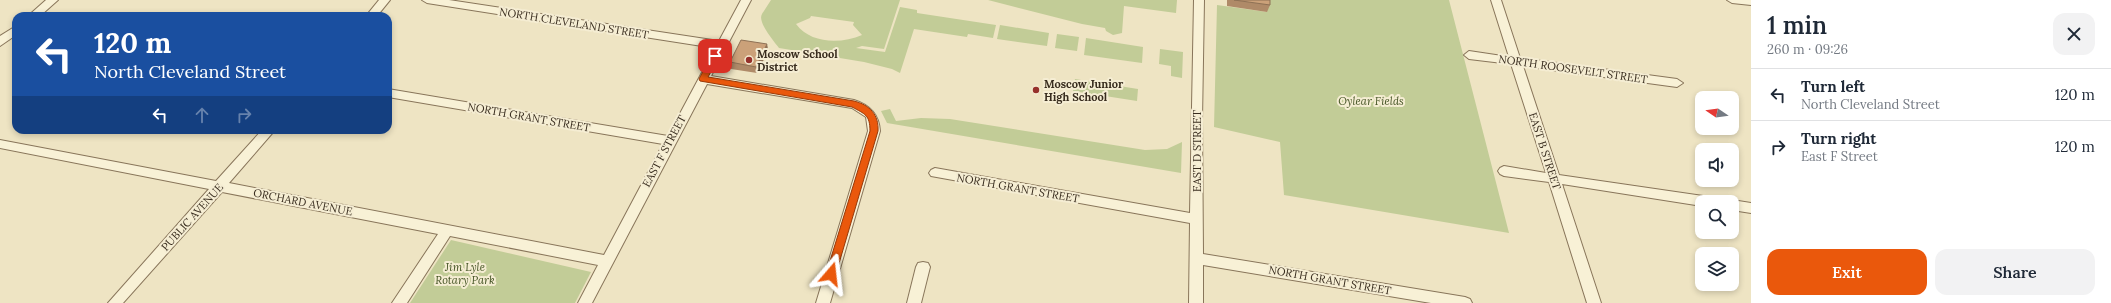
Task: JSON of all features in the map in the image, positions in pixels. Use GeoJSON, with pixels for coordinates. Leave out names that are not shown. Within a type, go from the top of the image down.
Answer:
{"type":"FeatureCollection","features":[{"type":"Feature","properties":{"kind":"street"},"geometry":{"type":"LineString","coordinates":[[38,12],[53,0]]}},
{"type":"Feature","properties":{"kind":"street"},"geometry":{"type":"LineString","coordinates":[[374,12],[385,0]]}},
{"type":"Feature","properties":{"kind":"street","name":"NORTH CLEVELAND STREET"},"geometry":{"type":"LineString","coordinates":[[426,0],[722,45]]}},
{"type":"Feature","properties":{"kind":"street","name":"EAST F STREET"},"geometry":{"type":"LineString","coordinates":[[585,303],[746,0]]}},
{"type":"Feature","properties":{"kind":"street","name":"EAST D STREET"},"geometry":{"type":"LineString","coordinates":[[1196,303],[1199,0]]}},
{"type":"Feature","properties":{"kind":"street","name":"EAST B STREET"},"geometry":{"type":"LineString","coordinates":[[1496,0],[1594,303]]}},
{"type":"Feature","properties":{"kind":"street"},"geometry":{"type":"LineString","coordinates":[[1732,0],[1751,2]]}},
{"type":"Feature","properties":{"kind":"street"},"geometry":{"type":"LineString","coordinates":[[0,42],[12,32]]}},
{"type":"Feature","properties":{"kind":"street","name":"NORTH ROOSEVELT STREET"},"geometry":{"type":"LineString","coordinates":[[1469,54],[1677,83]]}},
{"type":"Feature","properties":{"kind":"street"},"geometry":{"type":"LineString","coordinates":[[703,79],[854,104],[868,112],[874,120],[874,131],[822,303]]}},
{"type":"Feature","properties":{"kind":"street","name":"NORTH GRANT STREET"},"geometry":{"type":"LineString","coordinates":[[392,95],[670,141]]}},
{"type":"Feature","properties":{"kind":"street","name":"PUBLIC AVENUE"},"geometry":{"type":"LineString","coordinates":[[115,303],[265,134]]}},
{"type":"Feature","properties":{"kind":"street","name":"ORCHARD AVENUE"},"geometry":{"type":"LineString","coordinates":[[0,144],[606,261]]}},
{"type":"Feature","properties":{"kind":"street"},"geometry":{"type":"LineString","coordinates":[[1504,171],[1695,200]]}},
{"type":"Feature","properties":{"kind":"street","name":"NORTH GRANT STREET"},"geometry":{"type":"LineString","coordinates":[[935,173],[1196,219]]}},
{"type":"Feature","properties":{"kind":"street"},"geometry":{"type":"LineString","coordinates":[[1739,206],[1751,208]]}},
{"type":"Feature","properties":{"kind":"street"},"geometry":{"type":"LineString","coordinates":[[399,303],[447,230]]}},
{"type":"Feature","properties":{"kind":"street","name":"NORTH GRANT STREET"},"geometry":{"type":"LineString","coordinates":[[1196,258],[1465,303]]}},
{"type":"Feature","properties":{"kind":"street"},"geometry":{"type":"LineString","coordinates":[[914,303],[923,267]]}},
{"type":"Feature","properties":{"kind":"green space"},"geometry":{"type":"Polygon","coordinates":[[[771,0],[900,0],[884,49],[862,46],[856,48],[885,52],[900,7],[917,10],[917,13],[996,25],[993,38],[968,34],[967,37],[914,29],[900,73],[892,69],[864,62],[779,48],[764,26],[761,17],[771,0]],[[811,16],[810,18],[796,24],[802,31],[818,39],[836,41],[862,35],[853,25],[854,22],[811,16]]]}},
{"type":"Feature","properties":{"kind":"green space"},"geometry":{"type":"Polygon","coordinates":[[[988,0],[1177,0],[1176,13],[1124,6],[1122,33],[1113,35],[1106,31],[1105,28],[1082,24],[988,0]]]}},
{"type":"Feature","properties":{"kind":"green space","name":"Oylear Fields"},"geometry":{"type":"Polygon","coordinates":[[[1267,0],[1449,0],[1509,233],[1284,195],[1280,142],[1214,127],[1217,5],[1267,12],[1267,0]]]}},
{"type":"Feature","properties":{"kind":"green space"},"geometry":{"type":"Polygon","coordinates":[[[1000,25],[1049,33],[1047,46],[997,39],[1000,25]]]}},
{"type":"Feature","properties":{"kind":"green space"},"geometry":{"type":"Polygon","coordinates":[[[1057,34],[1079,37],[1077,51],[1055,48],[1057,34]]]}},
{"type":"Feature","properties":{"kind":"green space"},"geometry":{"type":"Polygon","coordinates":[[[1086,38],[1143,47],[1142,63],[1084,55],[1086,38]]]}},
{"type":"Feature","properties":{"kind":"green space"},"geometry":{"type":"Polygon","coordinates":[[[1160,49],[1183,52],[1182,78],[1171,76],[1171,66],[1159,64],[1160,49]]]}},
{"type":"Feature","properties":{"kind":"green space"},"geometry":{"type":"Polygon","coordinates":[[[1075,79],[1138,89],[1137,101],[1073,91],[1075,79]]]}},
{"type":"Feature","properties":{"kind":"green space"},"geometry":{"type":"Polygon","coordinates":[[[890,109],[896,121],[921,118],[950,119],[1145,150],[1167,149],[1182,142],[1181,173],[887,123],[881,111],[890,109]]]}},
{"type":"Feature","properties":{"kind":"green space","name":"Jim Lyle Rotary Park"},"geometry":{"type":"Polygon","coordinates":[[[451,240],[591,272],[575,303],[410,303],[451,240]]]}},
{"type":"Feature","properties":{"kind":"building"},"geometry":{"type":"Polygon","coordinates":[[[1234,0],[1270,0],[1270,5],[1234,0]]]}},
{"type":"Feature","properties":{"kind":"building","name":"Moscow School District"},"geometry":{"type":"Polygon","coordinates":[[[741,40],[767,44],[756,67],[730,62],[741,40]]]}},
{"type":"Feature","properties":{"kind":"place","name":"Moscow School District"},"geometry":{"type":"Point","coordinates":[749,60]}},
{"type":"Feature","properties":{"kind":"place","name":"Moscow Junior High School"},"geometry":{"type":"Point","coordinates":[1036,90]}},
{"type":"Feature","properties":{"kind":"route"},"geometry":{"type":"LineString","coordinates":[[715,56],[703,79],[854,104],[862,106],[874,120],[874,131],[831,274]]}}]}
